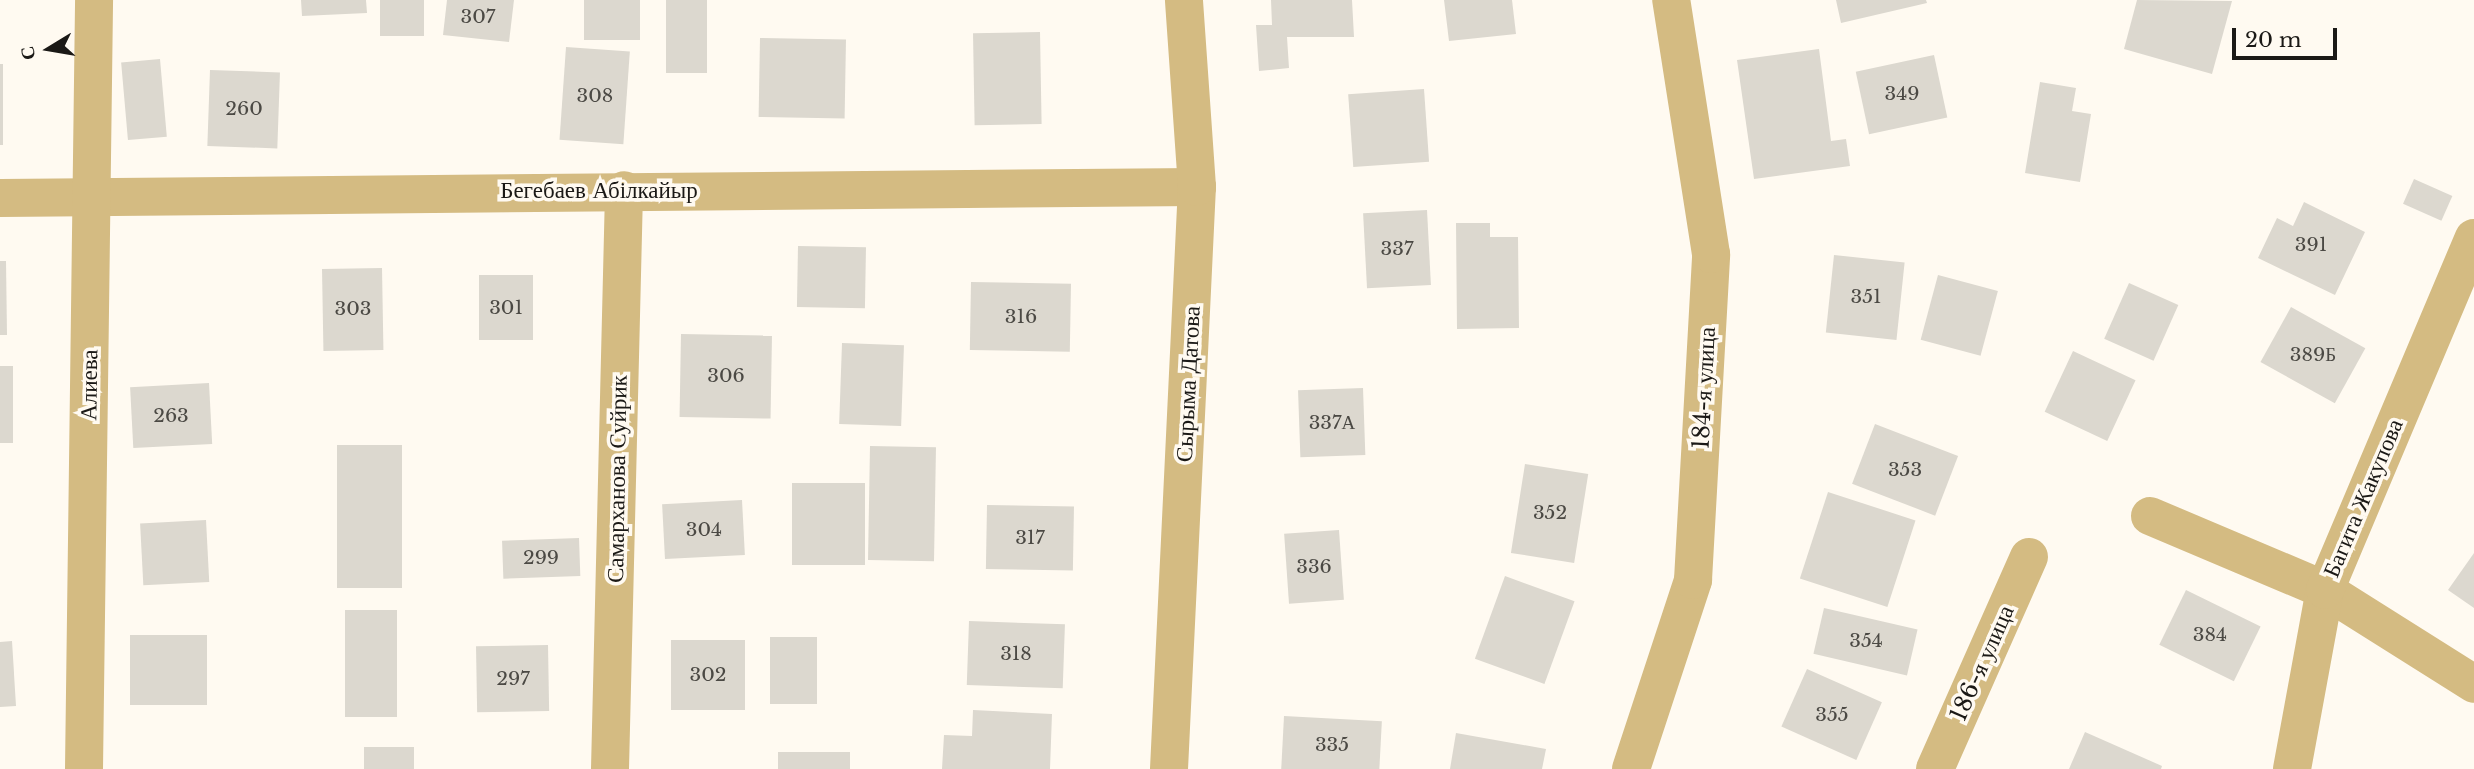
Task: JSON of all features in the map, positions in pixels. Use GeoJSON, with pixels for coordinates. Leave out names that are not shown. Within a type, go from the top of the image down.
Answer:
{"type":"FeatureCollection","features":[{"type":"Feature","properties":{"kind":"street","name":"Алиева"},"geometry":{"type":"LineString","coordinates":[[84,769],[94,0]]}},
{"type":"Feature","properties":{"kind":"street","name":"Сырыма Датова"},"geometry":{"type":"LineString","coordinates":[[1169,769],[1197,187],[1184,0]]}},
{"type":"Feature","properties":{"kind":"street","name":"184-я улица"},"geometry":{"type":"LineString","coordinates":[[1631,769],[1693,580],[1712,254],[1671,0]]}},
{"type":"Feature","properties":{"kind":"street","name":"Бегебаев Абілкайыр"},"geometry":{"type":"LineString","coordinates":[[0,198],[92,199],[624,190],[1197,187]]}},
{"type":"Feature","properties":{"kind":"street","name":"Самарханова Суйрик"},"geometry":{"type":"LineString","coordinates":[[610,769],[624,190]]}},
{"type":"Feature","properties":{"kind":"street","name":"Багита Жакупова"},"geometry":{"type":"LineString","coordinates":[[2292,769],[2325,590],[2474,238]]}},
{"type":"Feature","properties":{"kind":"street"},"geometry":{"type":"LineString","coordinates":[[2150,516],[2325,590],[2474,684]]}},
{"type":"Feature","properties":{"kind":"street","name":"186-я улица"},"geometry":{"type":"LineString","coordinates":[[1935,769],[2029,557]]}},
{"type":"Feature","properties":{"kind":"building"},"geometry":{"type":"Polygon","coordinates":[[[301,0],[366,0],[367,13],[302,16],[301,0]]]}},
{"type":"Feature","properties":{"kind":"building"},"geometry":{"type":"Polygon","coordinates":[[[380,0],[424,0],[424,36],[380,36],[380,0]]]}},
{"type":"Feature","properties":{"kind":"building"},"geometry":{"type":"Polygon","coordinates":[[[447,0],[514,0],[509,42],[443,35],[447,0]]]}},
{"type":"Feature","properties":{"kind":"building"},"geometry":{"type":"Polygon","coordinates":[[[584,0],[640,0],[640,40],[584,40],[584,0]]]}},
{"type":"Feature","properties":{"kind":"building"},"geometry":{"type":"Polygon","coordinates":[[[666,0],[707,0],[707,73],[666,73],[666,0]]]}},
{"type":"Feature","properties":{"kind":"building"},"geometry":{"type":"Polygon","coordinates":[[[1271,0],[1352,0],[1354,37],[1287,37],[1289,68],[1259,71],[1256,25],[1272,25],[1271,0]]]}},
{"type":"Feature","properties":{"kind":"building"},"geometry":{"type":"Polygon","coordinates":[[[1444,0],[1512,0],[1516,34],[1449,41],[1444,0]]]}},
{"type":"Feature","properties":{"kind":"building"},"geometry":{"type":"Polygon","coordinates":[[[1836,0],[1926,0],[1927,3],[1841,23],[1836,0]]]}},
{"type":"Feature","properties":{"kind":"building"},"geometry":{"type":"Polygon","coordinates":[[[2137,0],[2232,1],[2212,74],[2124,49],[2137,0]]]}},
{"type":"Feature","properties":{"kind":"building"},"geometry":{"type":"Polygon","coordinates":[[[1040,32],[1042,124],[975,125],[973,33],[1040,32]]]}},
{"type":"Feature","properties":{"kind":"building"},"geometry":{"type":"Polygon","coordinates":[[[760,38],[846,40],[845,118],[759,117],[760,38]]]}},
{"type":"Feature","properties":{"kind":"building"},"geometry":{"type":"Polygon","coordinates":[[[566,47],[630,51],[623,144],[560,140],[566,47]]]}},
{"type":"Feature","properties":{"kind":"building"},"geometry":{"type":"Polygon","coordinates":[[[1819,49],[1831,141],[1846,139],[1850,166],[1754,179],[1737,60],[1819,49]]]}},
{"type":"Feature","properties":{"kind":"building"},"geometry":{"type":"Polygon","coordinates":[[[1934,55],[1947,118],[1869,134],[1856,72],[1934,55]]]}},
{"type":"Feature","properties":{"kind":"building"},"geometry":{"type":"Polygon","coordinates":[[[160,59],[167,137],[128,140],[121,62],[160,59]]]}},
{"type":"Feature","properties":{"kind":"building"},"geometry":{"type":"Polygon","coordinates":[[[0,64],[3,64],[3,145],[0,145],[0,64]]]}},
{"type":"Feature","properties":{"kind":"building"},"geometry":{"type":"Polygon","coordinates":[[[210,70],[280,72],[277,148],[207,146],[210,70]]]}},
{"type":"Feature","properties":{"kind":"building"},"geometry":{"type":"Polygon","coordinates":[[[2040,82],[2076,88],[2072,111],[2091,114],[2080,182],[2025,173],[2040,82]]]}},
{"type":"Feature","properties":{"kind":"building"},"geometry":{"type":"Polygon","coordinates":[[[1424,89],[1429,162],[1353,167],[1348,94],[1424,89]]]}},
{"type":"Feature","properties":{"kind":"building"},"geometry":{"type":"Polygon","coordinates":[[[2414,179],[2452,196],[2441,221],[2403,204],[2414,179]]]}},
{"type":"Feature","properties":{"kind":"building"},"geometry":{"type":"Polygon","coordinates":[[[2304,202],[2365,232],[2335,295],[2258,258],[2277,218],[2293,226],[2304,202]]]}},
{"type":"Feature","properties":{"kind":"building"},"geometry":{"type":"Polygon","coordinates":[[[1427,210],[1431,285],[1367,288],[1363,213],[1427,210]]]}},
{"type":"Feature","properties":{"kind":"building"},"geometry":{"type":"Polygon","coordinates":[[[1456,223],[1490,223],[1490,237],[1518,237],[1519,328],[1457,329],[1456,223]]]}},
{"type":"Feature","properties":{"kind":"building"},"geometry":{"type":"Polygon","coordinates":[[[798,246],[866,247],[865,308],[797,307],[798,246]]]}},
{"type":"Feature","properties":{"kind":"building"},"geometry":{"type":"Polygon","coordinates":[[[1834,255],[1905,262],[1896,340],[1826,333],[1834,255]]]}},
{"type":"Feature","properties":{"kind":"building"},"geometry":{"type":"Polygon","coordinates":[[[0,261],[6,261],[7,335],[0,335],[0,261]]]}},
{"type":"Feature","properties":{"kind":"building"},"geometry":{"type":"Polygon","coordinates":[[[382,268],[383,350],[323,351],[322,269],[382,268]]]}},
{"type":"Feature","properties":{"kind":"building"},"geometry":{"type":"Polygon","coordinates":[[[479,275],[533,275],[533,340],[479,340],[479,275]]]}},
{"type":"Feature","properties":{"kind":"building"},"geometry":{"type":"Polygon","coordinates":[[[1938,275],[1998,291],[1981,356],[1921,340],[1938,275]]]}},
{"type":"Feature","properties":{"kind":"building"},"geometry":{"type":"Polygon","coordinates":[[[971,282],[1071,284],[1070,352],[970,350],[971,282]]]}},
{"type":"Feature","properties":{"kind":"building"},"geometry":{"type":"Polygon","coordinates":[[[2129,283],[2178,305],[2154,361],[2104,339],[2129,283]]]}},
{"type":"Feature","properties":{"kind":"building"},"geometry":{"type":"Polygon","coordinates":[[[2291,307],[2365,348],[2335,403],[2260,362],[2291,307]]]}},
{"type":"Feature","properties":{"kind":"building"},"geometry":{"type":"Polygon","coordinates":[[[681,334],[772,336],[771,419],[680,417],[681,334]]]}},
{"type":"Feature","properties":{"kind":"building"},"geometry":{"type":"Polygon","coordinates":[[[842,343],[904,345],[901,426],[839,424],[842,343]]]}},
{"type":"Feature","properties":{"kind":"building"},"geometry":{"type":"Polygon","coordinates":[[[2073,351],[2136,380],[2107,441],[2045,412],[2073,351]]]}},
{"type":"Feature","properties":{"kind":"building"},"geometry":{"type":"Polygon","coordinates":[[[0,366],[13,366],[13,443],[0,443],[0,366]]]}},
{"type":"Feature","properties":{"kind":"building"},"geometry":{"type":"Polygon","coordinates":[[[209,383],[212,444],[133,448],[130,387],[209,383]]]}},
{"type":"Feature","properties":{"kind":"building"},"geometry":{"type":"Polygon","coordinates":[[[1363,388],[1365,455],[1300,457],[1298,390],[1363,388]]]}},
{"type":"Feature","properties":{"kind":"building"},"geometry":{"type":"Polygon","coordinates":[[[1875,424],[1958,456],[1935,516],[1852,484],[1875,424]]]}},
{"type":"Feature","properties":{"kind":"building"},"geometry":{"type":"Polygon","coordinates":[[[337,445],[402,445],[402,588],[337,588],[337,445]]]}},
{"type":"Feature","properties":{"kind":"building"},"geometry":{"type":"Polygon","coordinates":[[[870,446],[936,447],[934,561],[868,560],[870,446]]]}},
{"type":"Feature","properties":{"kind":"building"},"geometry":{"type":"Polygon","coordinates":[[[1525,464],[1588,474],[1574,563],[1511,553],[1525,464]]]}},
{"type":"Feature","properties":{"kind":"building"},"geometry":{"type":"Polygon","coordinates":[[[792,483],[865,483],[865,565],[792,565],[792,483]]]}},
{"type":"Feature","properties":{"kind":"building"},"geometry":{"type":"Polygon","coordinates":[[[1828,492],[1915,520],[1887,607],[1800,579],[1828,492]]]}},
{"type":"Feature","properties":{"kind":"building"},"geometry":{"type":"Polygon","coordinates":[[[742,500],[745,555],[665,559],[662,504],[742,500]]]}},
{"type":"Feature","properties":{"kind":"building"},"geometry":{"type":"Polygon","coordinates":[[[987,505],[1074,507],[1073,571],[986,569],[987,505]]]}},
{"type":"Feature","properties":{"kind":"building"},"geometry":{"type":"Polygon","coordinates":[[[206,520],[209,582],[143,585],[140,523],[206,520]]]}},
{"type":"Feature","properties":{"kind":"building"},"geometry":{"type":"Polygon","coordinates":[[[1339,530],[1344,600],[1289,604],[1284,534],[1339,530]]]}},
{"type":"Feature","properties":{"kind":"building"},"geometry":{"type":"Polygon","coordinates":[[[579,538],[580,576],[503,579],[502,541],[579,538]]]}},
{"type":"Feature","properties":{"kind":"building"},"geometry":{"type":"Polygon","coordinates":[[[2474,553],[2474,608],[2448,590],[2474,553]]]}},
{"type":"Feature","properties":{"kind":"building"},"geometry":{"type":"Polygon","coordinates":[[[1505,576],[1575,601],[1544,684],[1475,659],[1505,576]]]}},
{"type":"Feature","properties":{"kind":"building"},"geometry":{"type":"Polygon","coordinates":[[[2186,590],[2261,626],[2234,681],[2159,645],[2186,590]]]}},
{"type":"Feature","properties":{"kind":"building"},"geometry":{"type":"Polygon","coordinates":[[[1824,608],[1918,630],[1907,675],[1813,654],[1824,608]]]}},
{"type":"Feature","properties":{"kind":"building"},"geometry":{"type":"Polygon","coordinates":[[[345,610],[397,610],[397,717],[345,717],[345,610]]]}},
{"type":"Feature","properties":{"kind":"building"},"geometry":{"type":"Polygon","coordinates":[[[969,621],[1065,624],[1063,688],[967,685],[969,621]]]}},
{"type":"Feature","properties":{"kind":"building"},"geometry":{"type":"Polygon","coordinates":[[[130,635],[207,635],[207,705],[130,705],[130,635]]]}},
{"type":"Feature","properties":{"kind":"building"},"geometry":{"type":"Polygon","coordinates":[[[770,637],[817,637],[817,704],[770,704],[770,637]]]}},
{"type":"Feature","properties":{"kind":"building"},"geometry":{"type":"Polygon","coordinates":[[[671,640],[745,640],[745,710],[671,710],[671,640]]]}},
{"type":"Feature","properties":{"kind":"building"},"geometry":{"type":"Polygon","coordinates":[[[12,641],[16,706],[0,707],[0,642],[12,641]]]}},
{"type":"Feature","properties":{"kind":"building"},"geometry":{"type":"Polygon","coordinates":[[[548,645],[549,711],[477,712],[476,646],[548,645]]]}},
{"type":"Feature","properties":{"kind":"building"},"geometry":{"type":"Polygon","coordinates":[[[1807,669],[1882,702],[1856,760],[1781,727],[1807,669]]]}},
{"type":"Feature","properties":{"kind":"building"},"geometry":{"type":"Polygon","coordinates":[[[973,710],[1052,714],[1050,769],[942,769],[944,735],[972,736],[973,710]]]}},
{"type":"Feature","properties":{"kind":"building"},"geometry":{"type":"Polygon","coordinates":[[[1284,716],[1382,721],[1379,769],[1281,769],[1284,716]]]}},
{"type":"Feature","properties":{"kind":"building"},"geometry":{"type":"Polygon","coordinates":[[[2085,732],[2162,766],[2161,769],[2069,769],[2085,732]]]}},
{"type":"Feature","properties":{"kind":"building"},"geometry":{"type":"Polygon","coordinates":[[[1456,733],[1546,749],[1542,769],[1450,769],[1456,733]]]}},
{"type":"Feature","properties":{"kind":"building"},"geometry":{"type":"Polygon","coordinates":[[[364,747],[414,747],[414,769],[364,769],[364,747]]]}},
{"type":"Feature","properties":{"kind":"building"},"geometry":{"type":"Polygon","coordinates":[[[778,752],[850,752],[850,769],[778,769],[778,752]]]}}]}
